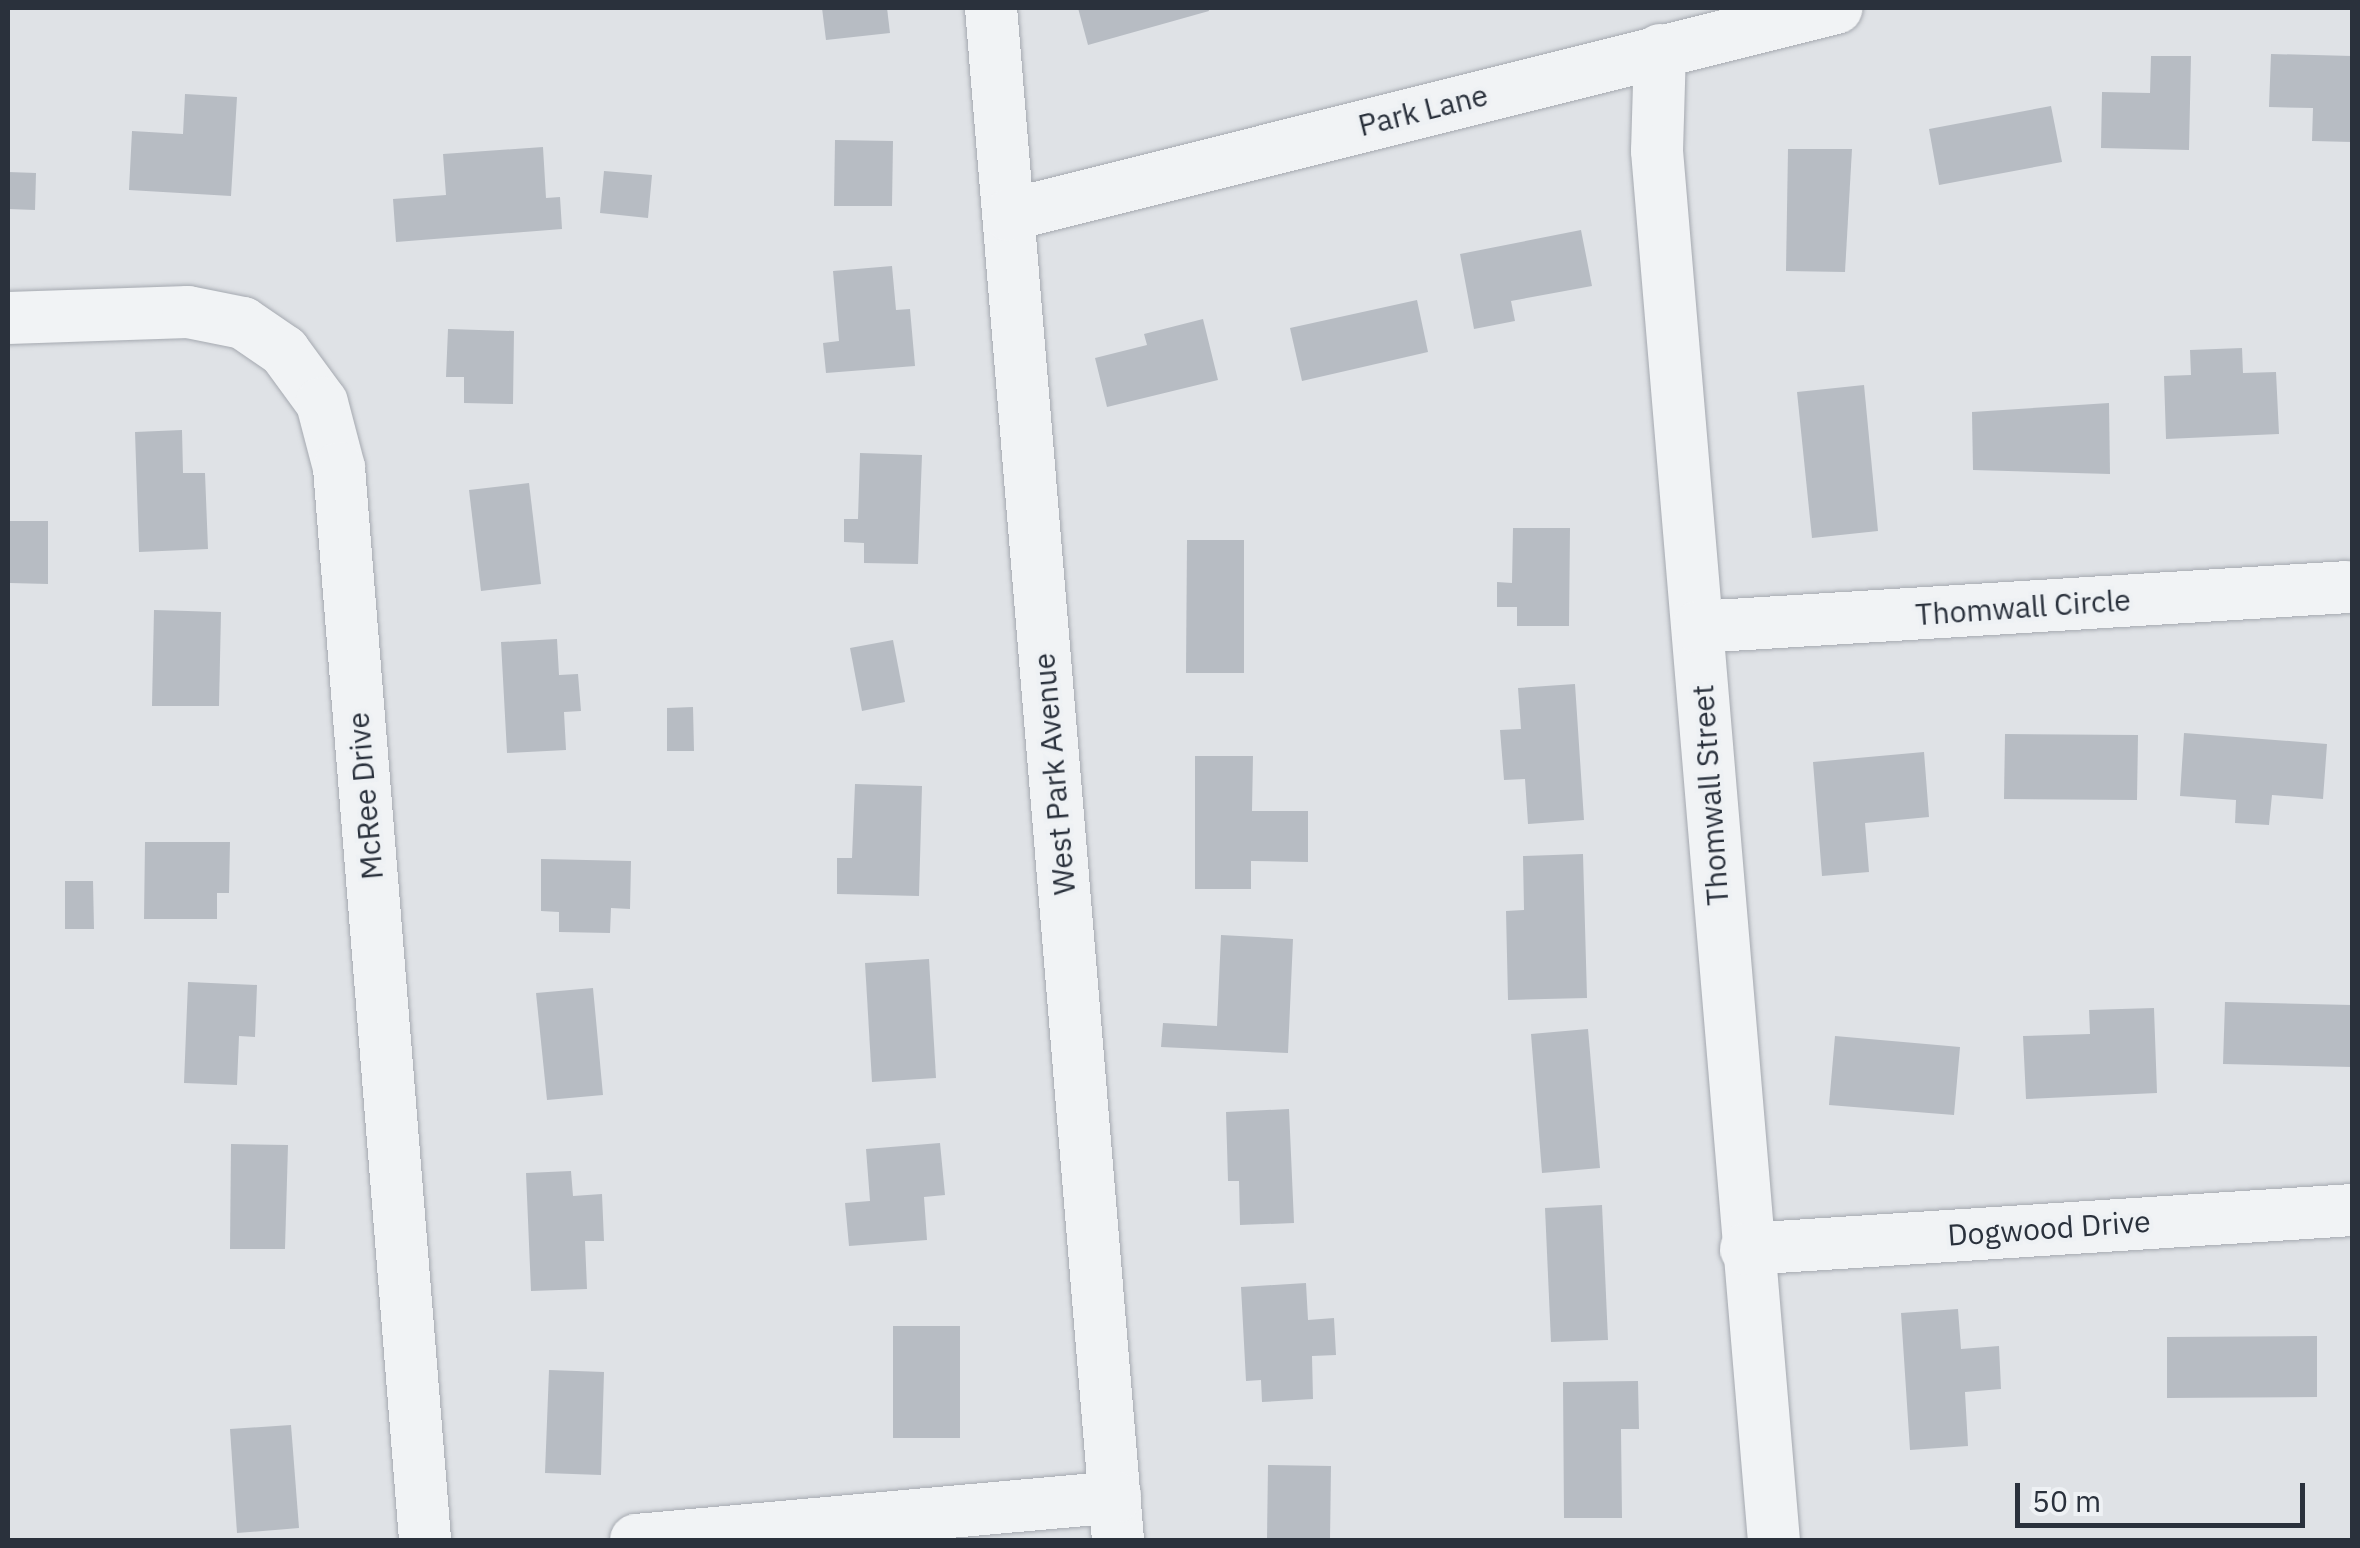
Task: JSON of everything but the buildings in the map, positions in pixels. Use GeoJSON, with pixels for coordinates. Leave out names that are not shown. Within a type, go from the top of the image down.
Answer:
{"type":"FeatureCollection","features":[{"type":"Feature","properties":{"kind":"street","name":"West Park Avenue"},"geometry":{"type":"LineString","coordinates":[[991,8],[1116,1519]]}},
{"type":"Feature","properties":{"kind":"street","name":"Park Lane"},"geometry":{"type":"LineString","coordinates":[[1010,215],[1836,8]]}},
{"type":"Feature","properties":{"kind":"street","name":"Thomwall Street"},"geometry":{"type":"LineString","coordinates":[[1660,50],[1658,151],[1746,1249],[1774,1540]]}},
{"type":"Feature","properties":{"kind":"street","name":"McRee Drive"},"geometry":{"type":"LineString","coordinates":[[8,318],[188,312],[243,324],[284,351],[322,402],[339,468],[424,1540]]}},
{"type":"Feature","properties":{"kind":"street","name":"Thomwall Circle"},"geometry":{"type":"LineString","coordinates":[[1698,627],[2348,587]]}},
{"type":"Feature","properties":{"kind":"street","name":"Dogwood Drive"},"geometry":{"type":"LineString","coordinates":[[1746,1249],[2352,1210]]}},
{"type":"Feature","properties":{"kind":"street"},"geometry":{"type":"LineString","coordinates":[[636,1540],[1116,1519]]}}]}
